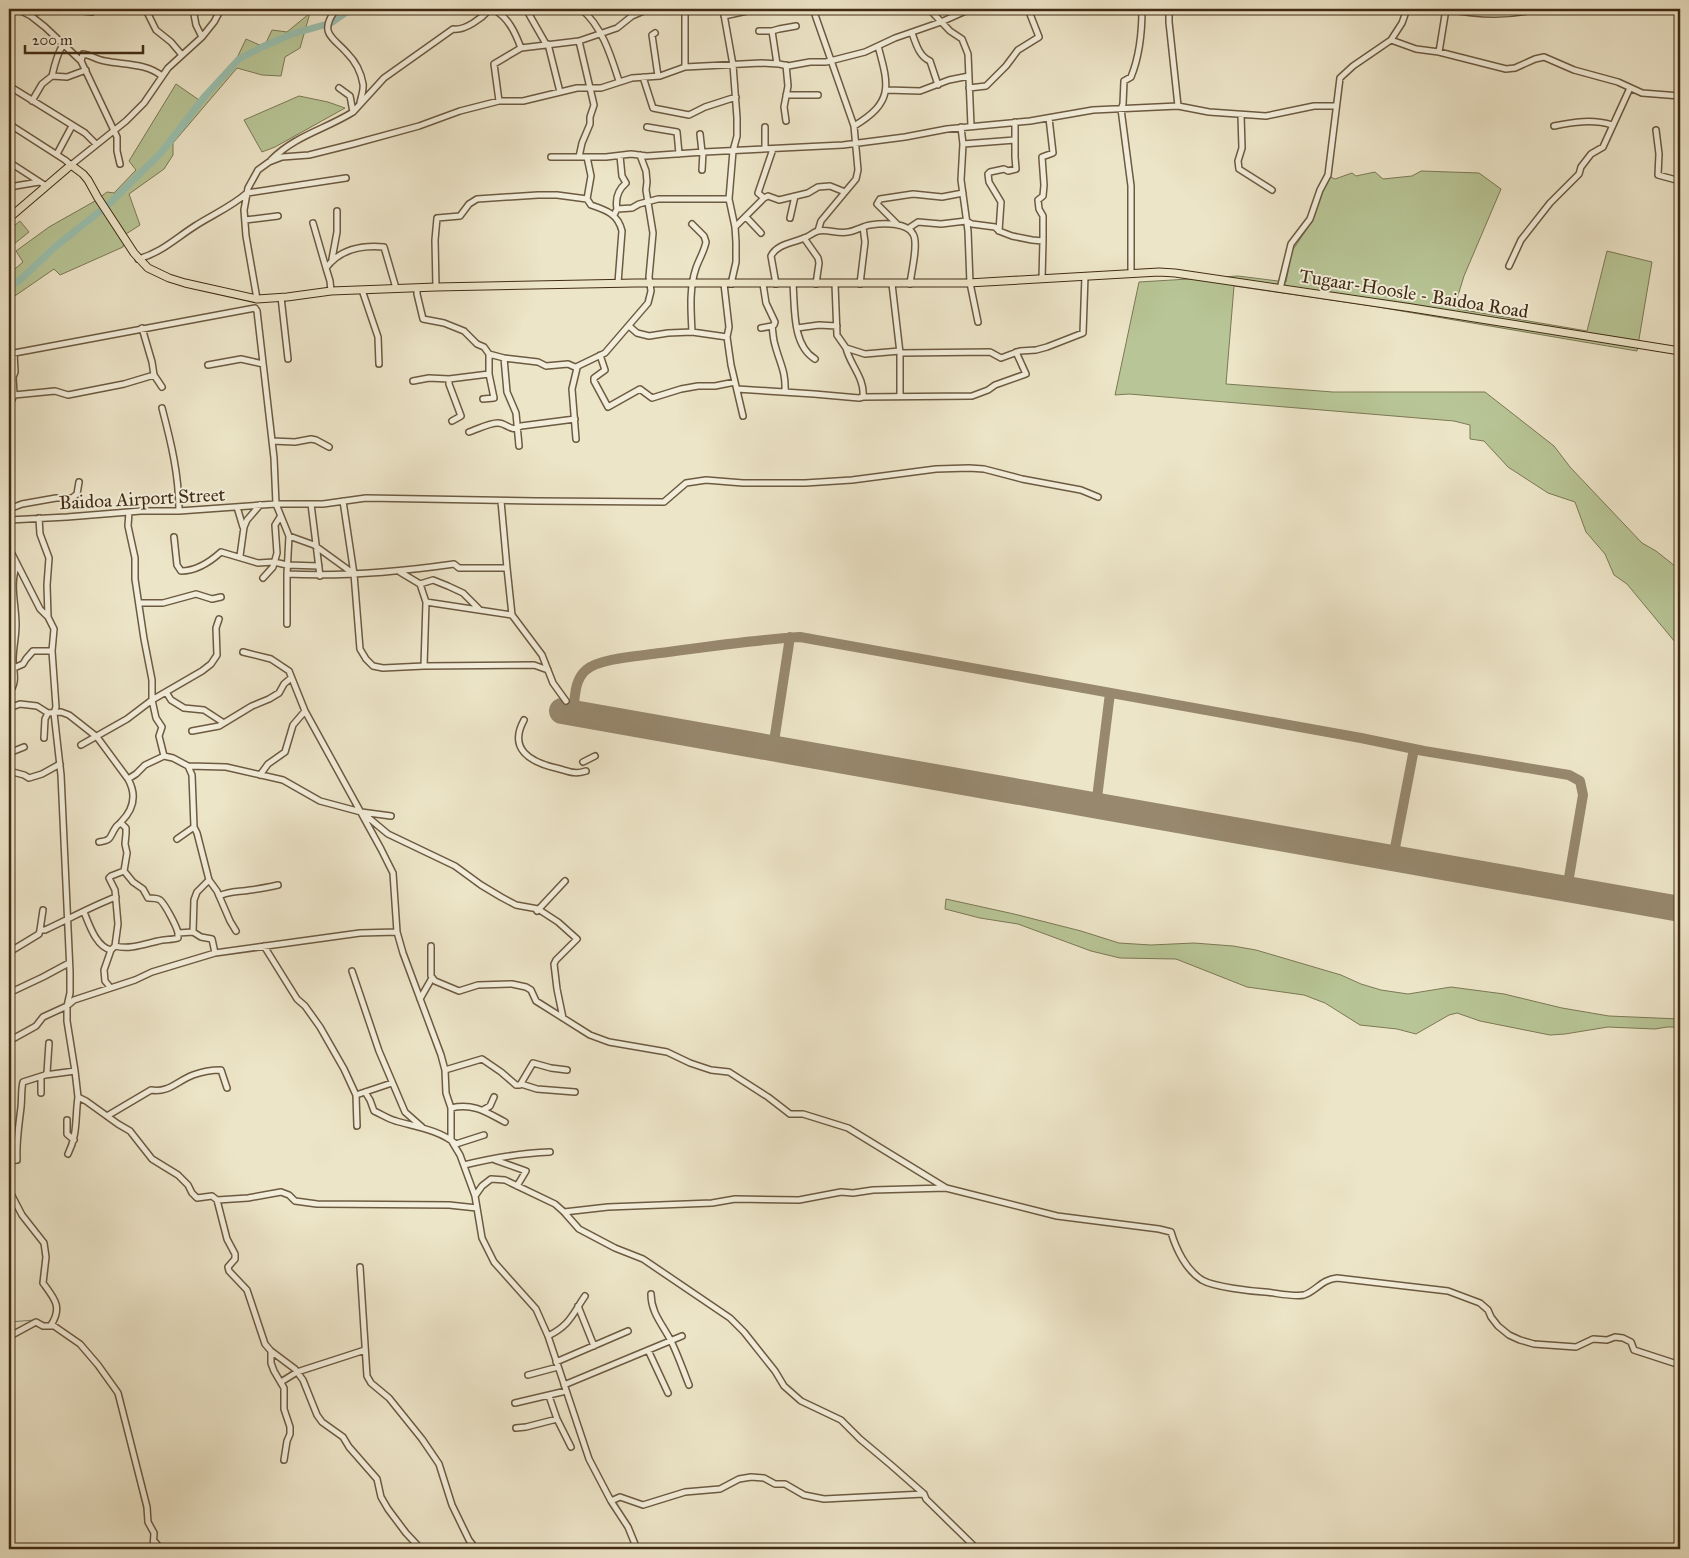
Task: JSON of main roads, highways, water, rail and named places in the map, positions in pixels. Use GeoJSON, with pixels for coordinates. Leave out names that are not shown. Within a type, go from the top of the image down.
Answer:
{"type":"FeatureCollection","features":[{"type":"Feature","properties":{"kind":"main road","name":"Tugaar-Hoosle - Baidoa Road"},"geometry":{"type":"LineString","coordinates":[[9,218],[43,184],[71,166],[83,174],[138,259],[148,268],[170,278],[257,298],[331,291],[396,288],[650,283],[970,283],[1143,272],[1175,273],[1680,351]]}},
{"type":"Feature","properties":{"kind":"waterway"},"geometry":{"type":"LineString","coordinates":[[9,286],[19,281],[55,247],[109,204],[161,153],[205,96],[239,59],[292,34],[331,23],[351,9]]}},
{"type":"Feature","properties":{"kind":"waterway"},"geometry":{"type":"LineString","coordinates":[[9,1322],[35,1320]]}},
{"type":"Feature","properties":{"kind":"waterway"},"geometry":{"type":"LineString","coordinates":[[39,1321],[49,1324]]}},
{"type":"Feature","properties":{"kind":"waterway"},"geometry":{"type":"LineString","coordinates":[[91,1361],[115,1394],[120,1411]]}},
{"type":"Feature","properties":{"kind":"waterway"},"geometry":{"type":"LineString","coordinates":[[136,1476],[145,1513]]}}]}
